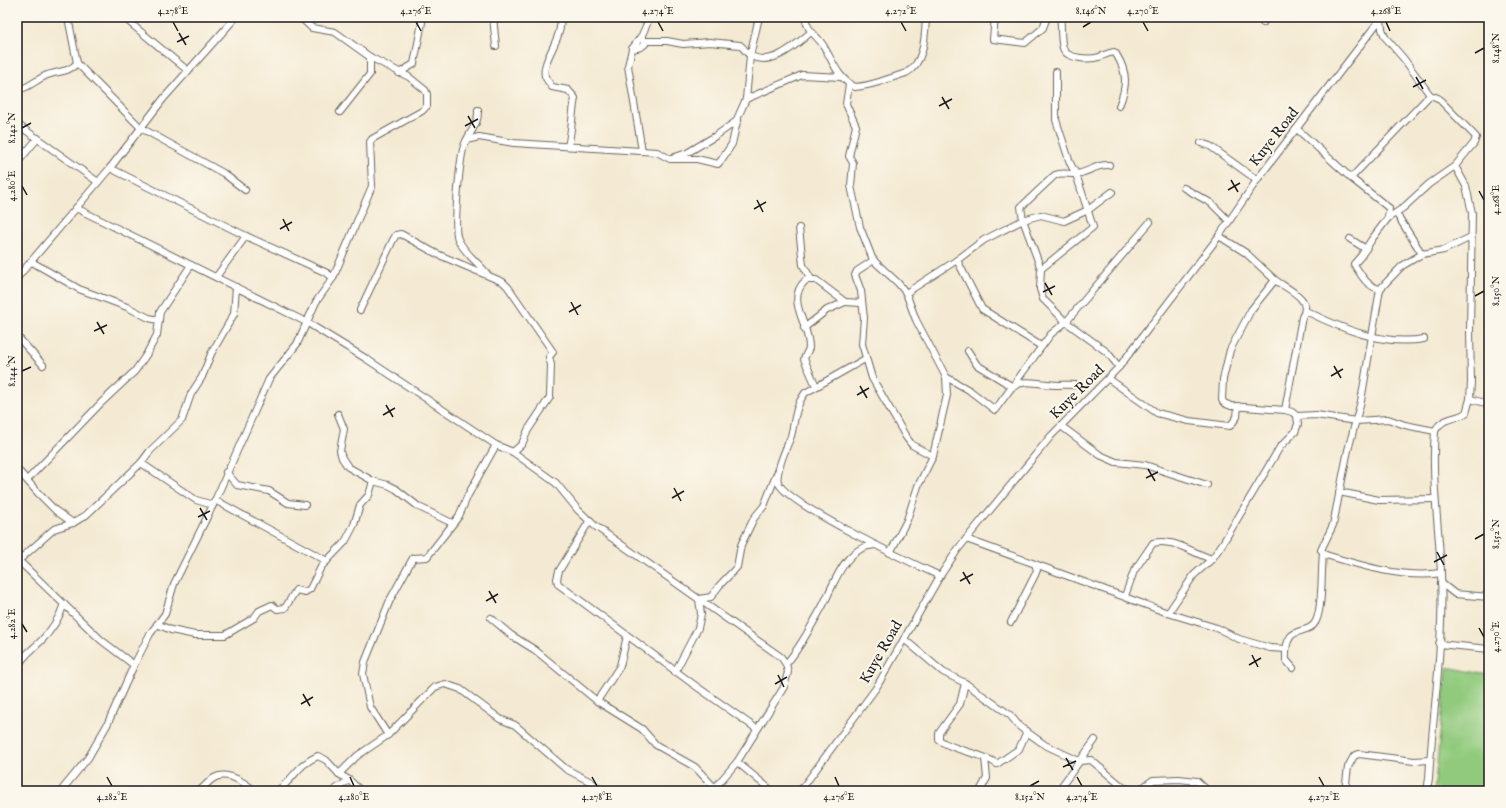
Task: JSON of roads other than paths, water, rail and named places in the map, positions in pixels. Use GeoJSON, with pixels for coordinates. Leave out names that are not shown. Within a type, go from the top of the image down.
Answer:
{"type":"FeatureCollection","features":[{"type":"Feature","properties":{"kind":"street"},"geometry":{"type":"LineString","coordinates":[[68,17],[77,63],[141,128],[223,173],[245,190]]}},
{"type":"Feature","properties":{"kind":"street"},"geometry":{"type":"LineString","coordinates":[[123,17],[187,70]]}},
{"type":"Feature","properties":{"kind":"street"},"geometry":{"type":"LineString","coordinates":[[17,278],[110,168],[187,70],[234,19],[227,17]]}},
{"type":"Feature","properties":{"kind":"street"},"geometry":{"type":"LineString","coordinates":[[62,791],[88,758],[107,725],[134,665],[157,624],[165,614],[169,604],[171,592],[214,503],[226,472],[270,379],[297,344],[316,302],[333,278],[372,186],[370,142],[422,111],[427,106],[427,94],[425,90],[409,77],[399,73],[370,56],[335,32],[312,28],[300,17]]}},
{"type":"Feature","properties":{"kind":"street"},"geometry":{"type":"LineString","coordinates":[[399,73],[414,64],[423,17]]}},
{"type":"Feature","properties":{"kind":"street"},"geometry":{"type":"LineString","coordinates":[[493,17],[496,46]]}},
{"type":"Feature","properties":{"kind":"street"},"geometry":{"type":"LineString","coordinates":[[560,17],[561,25],[546,65],[545,76],[552,87],[568,90],[575,98],[572,114],[573,128],[568,146]]}},
{"type":"Feature","properties":{"kind":"street"},"geometry":{"type":"LineString","coordinates":[[642,151],[628,74],[628,66],[632,49],[643,38],[650,17]]}},
{"type":"Feature","properties":{"kind":"street"},"geometry":{"type":"LineString","coordinates":[[467,140],[479,137],[514,143],[657,152],[670,159],[696,159],[718,164],[732,144],[738,120],[746,99],[750,56],[759,17]]}},
{"type":"Feature","properties":{"kind":"street"},"geometry":{"type":"LineString","coordinates":[[805,17],[810,33],[823,45],[841,77],[855,87],[864,86],[907,72],[920,57],[925,33],[926,17]]}},
{"type":"Feature","properties":{"kind":"street"},"geometry":{"type":"LineString","coordinates":[[995,17],[992,39],[1025,43],[1043,28],[1047,17]]}},
{"type":"Feature","properties":{"kind":"street"},"geometry":{"type":"LineString","coordinates":[[1060,17],[1063,50],[1067,53],[1074,56],[1093,58],[1114,52],[1116,54],[1126,79],[1125,93],[1120,106]]}},
{"type":"Feature","properties":{"kind":"street"},"geometry":{"type":"LineString","coordinates":[[1261,17],[1263,24]]}},
{"type":"Feature","properties":{"kind":"street"},"geometry":{"type":"LineString","coordinates":[[1380,289],[1373,288],[1368,284],[1354,264],[1388,218],[1396,213],[1429,184],[1455,166],[1474,144],[1476,137],[1438,98],[1430,95],[1404,59],[1385,37],[1382,30],[1382,18]]}},
{"type":"Feature","properties":{"kind":"street","name":"Kuye Road"},"geometry":{"type":"LineString","coordinates":[[800,791],[876,688],[940,576],[966,539],[1020,472],[1061,426],[1109,379],[1119,367],[1219,236],[1257,180],[1382,18]]}},
{"type":"Feature","properties":{"kind":"street"},"geometry":{"type":"LineString","coordinates":[[643,38],[683,44],[710,42],[740,45],[750,56],[761,59],[774,57],[788,50],[810,33]]}},
{"type":"Feature","properties":{"kind":"street"},"geometry":{"type":"LineString","coordinates":[[340,112],[370,74],[370,56]]}},
{"type":"Feature","properties":{"kind":"street"},"geometry":{"type":"LineString","coordinates":[[17,90],[31,87],[44,76],[72,69],[77,63]]}},
{"type":"Feature","properties":{"kind":"street"},"geometry":{"type":"LineString","coordinates":[[409,67],[409,77]]}},
{"type":"Feature","properties":{"kind":"street"},"geometry":{"type":"LineString","coordinates":[[1041,269],[1093,227],[1076,174],[1070,163],[1056,120],[1056,72]]}},
{"type":"Feature","properties":{"kind":"street"},"geometry":{"type":"LineString","coordinates":[[746,99],[802,75],[841,77]]}},
{"type":"Feature","properties":{"kind":"street"},"geometry":{"type":"LineString","coordinates":[[849,84],[846,104],[856,126],[849,156],[853,163],[851,186],[860,227],[874,260],[906,293],[910,308],[946,377],[947,395],[933,456],[918,486],[907,520],[890,553]]}},
{"type":"Feature","properties":{"kind":"street"},"geometry":{"type":"LineString","coordinates":[[1350,178],[1430,95]]}},
{"type":"Feature","properties":{"kind":"street"},"geometry":{"type":"LineString","coordinates":[[478,110],[476,126],[464,147],[455,209],[455,230],[461,245],[480,264],[488,275]]}},
{"type":"Feature","properties":{"kind":"street"},"geometry":{"type":"LineString","coordinates":[[670,159],[687,152],[738,120]]}},
{"type":"Feature","properties":{"kind":"street"},"geometry":{"type":"LineString","coordinates":[[17,124],[98,182]]}},
{"type":"Feature","properties":{"kind":"street"},"geometry":{"type":"LineString","coordinates":[[1297,129],[1350,178],[1389,208],[1388,218]]}},
{"type":"Feature","properties":{"kind":"street"},"geometry":{"type":"LineString","coordinates":[[17,163],[38,138]]}},
{"type":"Feature","properties":{"kind":"street"},"geometry":{"type":"LineString","coordinates":[[1201,143],[1210,146],[1257,180]]}},
{"type":"Feature","properties":{"kind":"street"},"geometry":{"type":"LineString","coordinates":[[1109,165],[1102,164],[1076,174],[1060,173],[1050,180],[1021,207],[1023,220],[1041,269],[1040,289],[1043,299],[1066,322],[1107,352],[1119,367]]}},
{"type":"Feature","properties":{"kind":"street"},"geometry":{"type":"LineString","coordinates":[[1427,791],[1440,644],[1441,573],[1435,499],[1435,431],[1443,421],[1466,413],[1470,399],[1472,213],[1462,177],[1455,166]]}},
{"type":"Feature","properties":{"kind":"street"},"geometry":{"type":"LineString","coordinates":[[110,168],[246,236],[328,273],[333,278]]}},
{"type":"Feature","properties":{"kind":"street"},"geometry":{"type":"LineString","coordinates":[[1184,188],[1211,203],[1229,221]]}},
{"type":"Feature","properties":{"kind":"street"},"geometry":{"type":"LineString","coordinates":[[906,293],[957,260],[984,240],[1023,220],[1041,215],[1064,220],[1088,210],[1112,192]]}},
{"type":"Feature","properties":{"kind":"street"},"geometry":{"type":"LineString","coordinates":[[76,208],[306,322],[365,358],[496,445],[513,452],[556,483],[578,510],[595,526],[775,653],[786,664],[788,672],[784,687],[737,762],[713,789],[695,767],[656,745],[642,729],[597,701],[535,650],[510,635],[491,618]]}},
{"type":"Feature","properties":{"kind":"street"},"geometry":{"type":"LineString","coordinates":[[1396,213],[1422,254]]}},
{"type":"Feature","properties":{"kind":"street"},"geometry":{"type":"LineString","coordinates":[[946,377],[969,390],[995,410],[1041,346],[1051,334],[1066,322],[1150,222]]}},
{"type":"Feature","properties":{"kind":"street"},"geometry":{"type":"LineString","coordinates":[[799,228],[803,265],[812,279]]}},
{"type":"Feature","properties":{"kind":"street"},"geometry":{"type":"LineString","coordinates":[[360,310],[393,240],[396,235],[401,234],[437,254],[503,282],[553,352],[549,357],[551,365],[550,397],[528,430],[522,444],[513,452]]}},
{"type":"Feature","properties":{"kind":"street"},"geometry":{"type":"LineString","coordinates":[[216,277],[246,236]]}},
{"type":"Feature","properties":{"kind":"street"},"geometry":{"type":"LineString","coordinates":[[1219,236],[1254,259],[1275,280],[1287,286],[1305,303],[1306,311],[1302,317],[1285,410]]}},
{"type":"Feature","properties":{"kind":"street"},"geometry":{"type":"LineString","coordinates":[[1293,668],[1286,660],[1286,649],[1290,637],[1297,631],[1310,627],[1315,622],[1318,613],[1322,550],[1333,525],[1339,492],[1366,380],[1374,337],[1380,289],[1402,266],[1422,254],[1444,250],[1471,237]]}},
{"type":"Feature","properties":{"kind":"street"},"geometry":{"type":"LineString","coordinates":[[1350,239],[1366,249]]}},
{"type":"Feature","properties":{"kind":"street"},"geometry":{"type":"LineString","coordinates":[[874,260],[857,271],[855,275],[861,291],[861,303],[864,318],[862,344],[865,359],[872,378],[906,437],[912,445],[933,456]]}},
{"type":"Feature","properties":{"kind":"street"},"geometry":{"type":"LineString","coordinates":[[957,260],[982,309],[1041,346]]}},
{"type":"Feature","properties":{"kind":"street"},"geometry":{"type":"LineString","coordinates":[[32,262],[79,289],[127,307],[149,318],[158,320]]}},
{"type":"Feature","properties":{"kind":"street"},"geometry":{"type":"LineString","coordinates":[[28,480],[101,403],[135,371],[157,335],[160,312],[191,265]]}},
{"type":"Feature","properties":{"kind":"street"},"geometry":{"type":"LineString","coordinates":[[816,386],[804,359],[809,348],[796,300],[798,291],[802,283],[806,280],[812,279],[816,280],[845,302]]}},
{"type":"Feature","properties":{"kind":"street"},"geometry":{"type":"LineString","coordinates":[[1275,280],[1249,314],[1228,355],[1223,379],[1222,400],[1228,405],[1285,410],[1292,412],[1297,416],[1316,415],[1356,421],[1388,419],[1404,425],[1435,431]]}},
{"type":"Feature","properties":{"kind":"street"},"geometry":{"type":"LineString","coordinates":[[134,665],[101,640],[18,560],[54,529],[73,523],[86,515],[141,463],[150,451],[182,420],[192,394],[202,377],[211,354],[234,314],[236,287]]}},
{"type":"Feature","properties":{"kind":"street"},"geometry":{"type":"LineString","coordinates":[[804,328],[827,310],[845,302],[861,303]]}},
{"type":"Feature","properties":{"kind":"street"},"geometry":{"type":"LineString","coordinates":[[1306,311],[1327,322],[1374,337],[1378,340],[1399,342],[1424,339]]}},
{"type":"Feature","properties":{"kind":"street"},"geometry":{"type":"LineString","coordinates":[[17,336],[43,365]]}},
{"type":"Feature","properties":{"kind":"street"},"geometry":{"type":"LineString","coordinates":[[968,351],[977,365],[1013,387]]}},
{"type":"Feature","properties":{"kind":"street"},"geometry":{"type":"LineString","coordinates":[[699,599],[712,597],[719,586],[737,567],[740,545],[754,518],[764,506],[778,472],[791,434],[799,400],[805,393],[816,386],[865,359]]}},
{"type":"Feature","properties":{"kind":"street"},"geometry":{"type":"LineString","coordinates":[[1109,379],[1156,413],[1189,421],[1230,426],[1237,417],[1238,406]]}},
{"type":"Feature","properties":{"kind":"street"},"geometry":{"type":"LineString","coordinates":[[1013,387],[1020,382],[1028,381],[1046,384],[1076,385]]}},
{"type":"Feature","properties":{"kind":"street"},"geometry":{"type":"LineString","coordinates":[[1470,399],[1489,404]]}},
{"type":"Feature","properties":{"kind":"street"},"geometry":{"type":"LineString","coordinates":[[338,414],[344,429],[340,446],[342,458],[352,471],[373,481],[388,485],[419,507],[452,524]]}},
{"type":"Feature","properties":{"kind":"street"},"geometry":{"type":"LineString","coordinates":[[1168,613],[1194,575],[1212,559],[1280,447],[1295,432],[1298,424],[1297,416]]}},
{"type":"Feature","properties":{"kind":"street"},"geometry":{"type":"LineString","coordinates":[[1061,426],[1100,455],[1116,462],[1145,464],[1207,485]]}},
{"type":"Feature","properties":{"kind":"street"},"geometry":{"type":"LineString","coordinates":[[388,736],[370,707],[363,674],[365,662],[390,600],[413,558],[427,557],[459,516],[468,495],[496,445]]}},
{"type":"Feature","properties":{"kind":"street"},"geometry":{"type":"LineString","coordinates":[[141,463],[196,500],[214,503],[327,560]]}},
{"type":"Feature","properties":{"kind":"street"},"geometry":{"type":"LineString","coordinates":[[17,469],[28,480],[38,494],[73,523]]}},
{"type":"Feature","properties":{"kind":"street"},"geometry":{"type":"LineString","coordinates":[[226,472],[237,485],[269,491],[288,503],[305,505]]}},
{"type":"Feature","properties":{"kind":"street"},"geometry":{"type":"LineString","coordinates":[[778,472],[778,482],[790,497],[890,553],[940,576]]}},
{"type":"Feature","properties":{"kind":"street"},"geometry":{"type":"LineString","coordinates":[[157,624],[170,630],[195,635],[225,635],[254,618],[259,611],[266,607],[272,605],[277,610],[285,608],[296,590],[305,592],[310,589],[315,577],[327,560],[344,542],[354,525],[360,505],[368,495],[373,481]]}},
{"type":"Feature","properties":{"kind":"street"},"geometry":{"type":"LineString","coordinates":[[1339,492],[1379,500],[1435,499]]}},
{"type":"Feature","properties":{"kind":"street"},"geometry":{"type":"LineString","coordinates":[[590,520],[559,571],[557,579],[558,584],[675,672],[757,729]]}},
{"type":"Feature","properties":{"kind":"street"},"geometry":{"type":"LineString","coordinates":[[966,539],[1168,613],[1217,628],[1239,639],[1270,648],[1286,649]]}},
{"type":"Feature","properties":{"kind":"street"},"geometry":{"type":"LineString","coordinates":[[1125,596],[1134,571],[1153,543],[1163,541],[1176,544],[1212,559]]}},
{"type":"Feature","properties":{"kind":"street"},"geometry":{"type":"LineString","coordinates":[[786,664],[821,609],[836,576],[858,549],[864,545],[876,545]]}},
{"type":"Feature","properties":{"kind":"street"},"geometry":{"type":"LineString","coordinates":[[1323,553],[1354,564],[1419,576],[1441,573]]}},
{"type":"Feature","properties":{"kind":"street"},"geometry":{"type":"LineString","coordinates":[[1011,622],[1035,575],[1037,570],[1035,564]]}},
{"type":"Feature","properties":{"kind":"street"},"geometry":{"type":"LineString","coordinates":[[1441,583],[1455,594],[1489,597]]}},
{"type":"Feature","properties":{"kind":"street"},"geometry":{"type":"LineString","coordinates":[[675,672],[698,628],[701,614],[699,599]]}},
{"type":"Feature","properties":{"kind":"street"},"geometry":{"type":"LineString","coordinates":[[17,669],[24,657],[42,640],[59,618],[64,604]]}},
{"type":"Feature","properties":{"kind":"street"},"geometry":{"type":"LineString","coordinates":[[597,701],[620,666],[627,636]]}},
{"type":"Feature","properties":{"kind":"street"},"geometry":{"type":"LineString","coordinates":[[904,639],[943,672],[965,683],[1010,715],[1020,727],[1045,745],[1079,761],[1091,760],[1124,788],[1138,791],[1153,780],[1179,779],[1197,781],[1208,791]]}},
{"type":"Feature","properties":{"kind":"street"},"geometry":{"type":"LineString","coordinates":[[1440,644],[1489,649]]}},
{"type":"Feature","properties":{"kind":"street"},"geometry":{"type":"LineString","coordinates":[[965,683],[960,704],[939,733],[938,737],[943,742],[985,758],[988,757],[997,764],[1009,758],[1019,749],[1027,731]]}},
{"type":"Feature","properties":{"kind":"street"},"geometry":{"type":"LineString","coordinates":[[339,774],[357,756],[388,736],[435,687],[445,684],[460,689],[500,719],[515,725],[566,769],[591,782],[602,791]]}},
{"type":"Feature","properties":{"kind":"street"},"geometry":{"type":"LineString","coordinates":[[1058,791],[1095,740]]}},
{"type":"Feature","properties":{"kind":"street"},"geometry":{"type":"LineString","coordinates":[[1345,791],[1348,768],[1354,756],[1359,754],[1414,761],[1430,760]]}},
{"type":"Feature","properties":{"kind":"street"},"geometry":{"type":"LineString","coordinates":[[277,791],[287,784],[306,760],[318,756],[326,760],[339,774],[349,780],[361,791]]}},
{"type":"Feature","properties":{"kind":"street"},"geometry":{"type":"LineString","coordinates":[[980,791],[987,778],[985,758]]}},
{"type":"Feature","properties":{"kind":"street"},"geometry":{"type":"LineString","coordinates":[[737,762],[772,791]]}},
{"type":"Feature","properties":{"kind":"street"},"geometry":{"type":"LineString","coordinates":[[199,791],[218,776],[237,778],[255,791]]}},
{"type":"Feature","properties":{"kind":"street"},"geometry":{"type":"LineString","coordinates":[[333,791],[349,780]]}}]}
